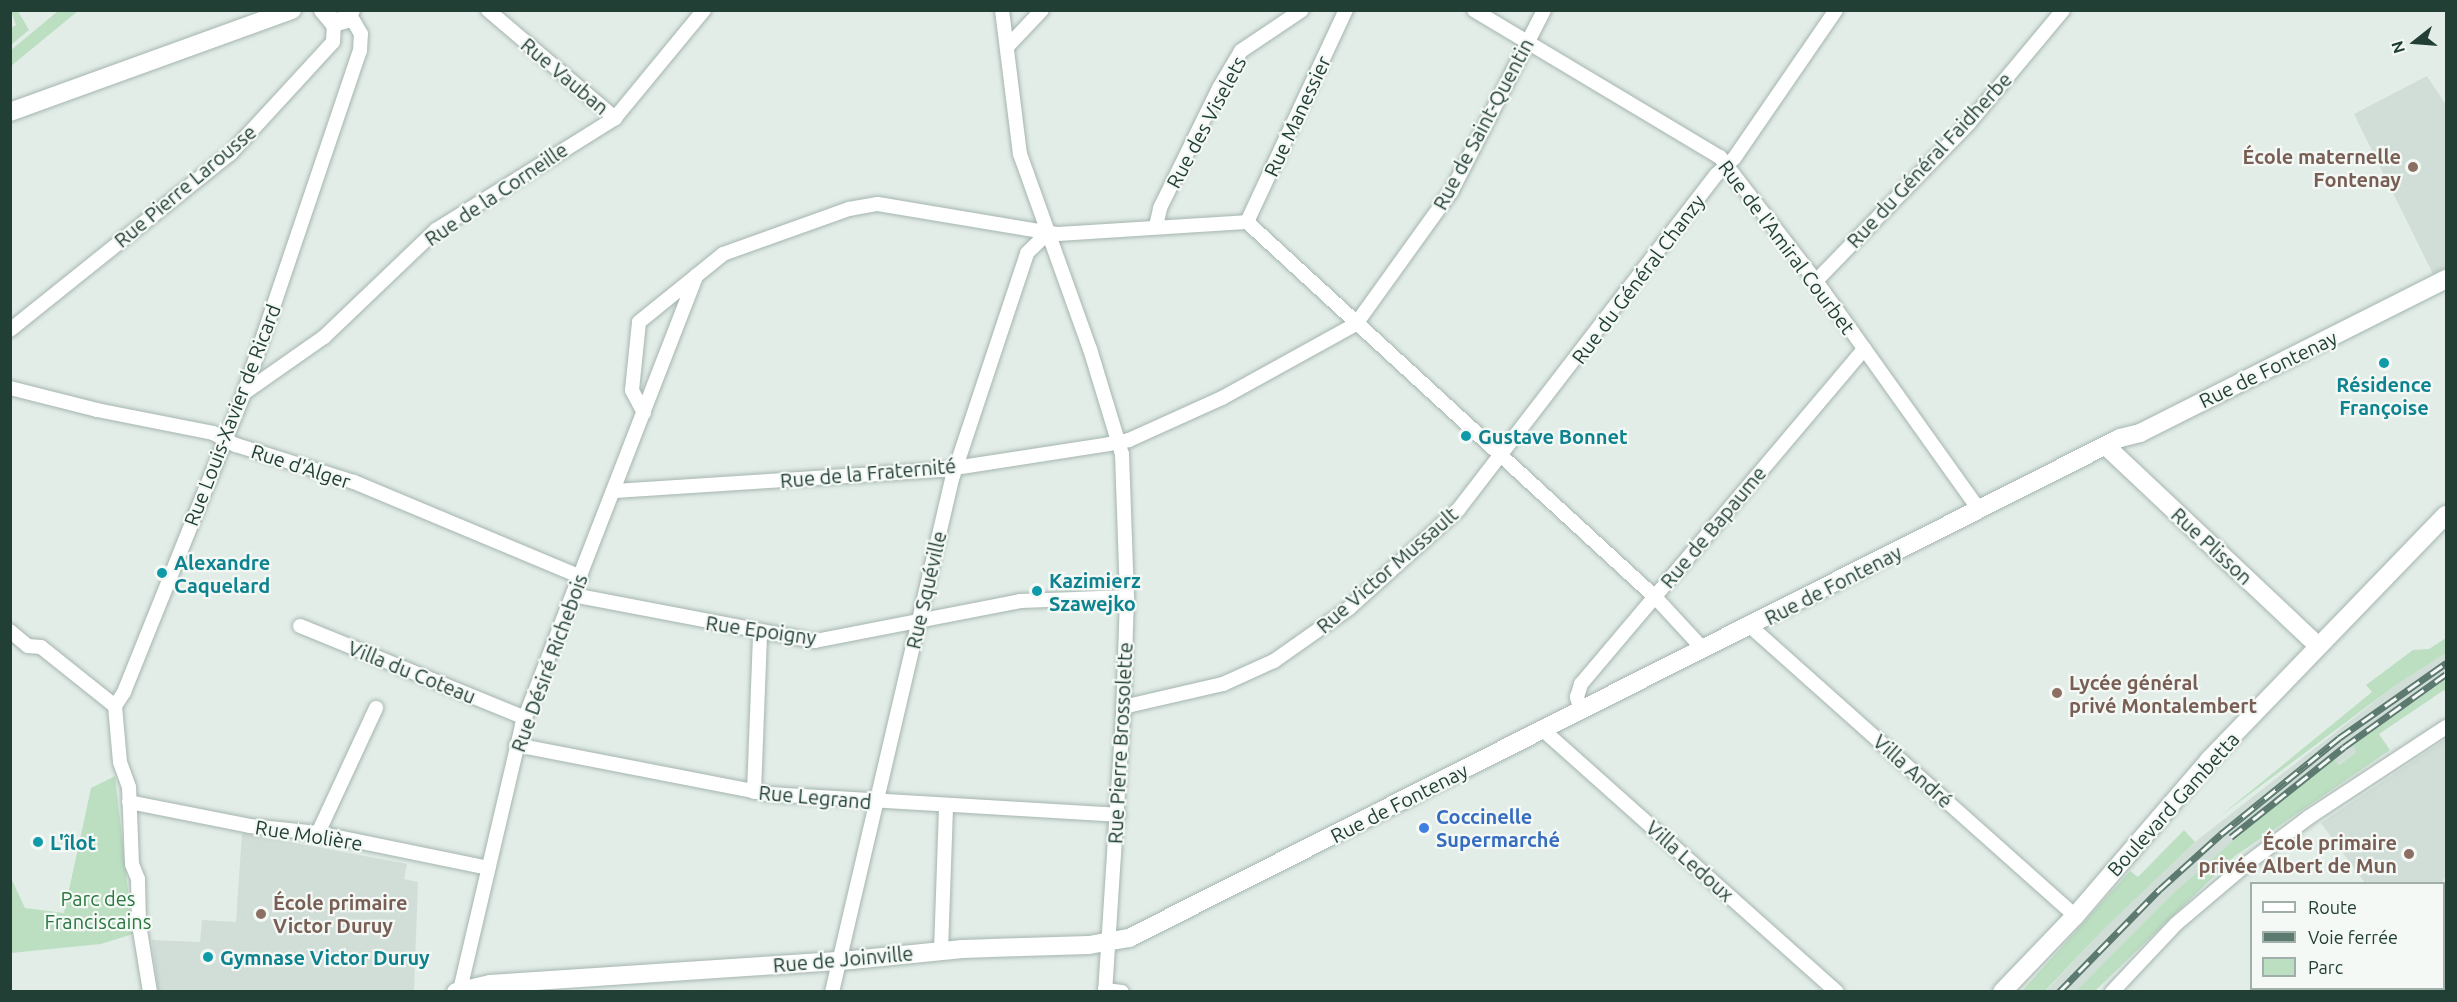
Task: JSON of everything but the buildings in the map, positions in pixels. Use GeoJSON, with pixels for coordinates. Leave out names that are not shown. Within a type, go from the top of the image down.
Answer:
{"type":"FeatureCollection","features":[{"type":"Feature","properties":{"kind":"street","name":"Rue Vauban"},"geometry":{"type":"LineString","coordinates":[[488,10],[615,118]]}},
{"type":"Feature","properties":{"kind":"street","name":"Rue de la Corneille"},"geometry":{"type":"LineString","coordinates":[[244,393],[324,337],[436,230],[615,118],[686,35],[704,10]]}},
{"type":"Feature","properties":{"kind":"street","name":"Rue Pierre Brossolette"},"geometry":{"type":"LineString","coordinates":[[1002,10],[1020,154],[1120,442],[1127,597],[1118,815],[1105,991]]}},
{"type":"Feature","properties":{"kind":"street"},"geometry":{"type":"LineString","coordinates":[[1007,47],[1042,10]]}},
{"type":"Feature","properties":{"kind":"street","name":"Rue des Viselets"},"geometry":{"type":"LineString","coordinates":[[1156,226],[1160,208],[1219,88],[1241,51],[1302,10]]}},
{"type":"Feature","properties":{"kind":"street","name":"Rue Manessier"},"geometry":{"type":"LineString","coordinates":[[1247,222],[1346,10]]}},
{"type":"Feature","properties":{"kind":"street","name":"Rue de l'Amiral Courbet"},"geometry":{"type":"LineString","coordinates":[[1474,10],[1720,157],[1816,281],[1980,511]]}},
{"type":"Feature","properties":{"kind":"street","name":"Rue de Saint-Quentin"},"geometry":{"type":"LineString","coordinates":[[1356,324],[1451,192],[1544,10]]}},
{"type":"Feature","properties":{"kind":"street","name":"Rue du Général Chanzy"},"geometry":{"type":"LineString","coordinates":[[1501,459],[1727,165],[1836,10]]}},
{"type":"Feature","properties":{"kind":"street","name":"Rue du Général Faidherbe"},"geometry":{"type":"LineString","coordinates":[[1816,281],[2035,53],[2063,10]]}},
{"type":"Feature","properties":{"kind":"street"},"geometry":{"type":"LineString","coordinates":[[10,112],[288,13],[337,16]]}},
{"type":"Feature","properties":{"kind":"street","name":"Rue Pierre Larousse"},"geometry":{"type":"LineString","coordinates":[[10,330],[230,154],[333,42],[337,16]]}},
{"type":"Feature","properties":{"kind":"street","name":"Rue Louis-Xavier de Ricard"},"geometry":{"type":"LineString","coordinates":[[115,706],[124,692],[244,393],[360,51],[361,34],[337,16]]}},
{"type":"Feature","properties":{"kind":"street"},"geometry":{"type":"LineString","coordinates":[[644,413],[633,390],[639,322],[723,254],[829,215],[878,204],[1047,234],[1247,222],[1501,459],[1655,597],[1702,648]]}},
{"type":"Feature","properties":{"kind":"street","name":"Rue Squéville"},"geometry":{"type":"LineString","coordinates":[[832,992],[956,467],[1027,253],[1047,234]]}},
{"type":"Feature","properties":{"kind":"street","name":"Rue Désiré Richebois"},"geometry":{"type":"LineString","coordinates":[[458,991],[516,746],[525,718],[696,276]]}},
{"type":"Feature","properties":{"kind":"street","name":"Rue de Fontenay"},"geometry":{"type":"LineString","coordinates":[[1220,893],[1544,731],[1702,648],[1751,627],[2106,446],[2140,434],[2446,279]]}},
{"type":"Feature","properties":{"kind":"street","name":"Rue de la Fraternité"},"geometry":{"type":"LineString","coordinates":[[614,491],[956,467],[1120,442],[1222,398],[1356,324]]}},
{"type":"Feature","properties":{"kind":"street","name":"Rue de Bapaume"},"geometry":{"type":"LineString","coordinates":[[1581,712],[1577,697],[1581,684],[1864,349]]}},
{"type":"Feature","properties":{"kind":"street","name":"Rue d'Alger"},"geometry":{"type":"LineString","coordinates":[[10,388],[98,410],[213,433],[224,439],[354,482],[580,577]]}},
{"type":"Feature","properties":{"kind":"street","name":"Rue Plisson"},"geometry":{"type":"LineString","coordinates":[[2106,446],[2318,646]]}},
{"type":"Feature","properties":{"kind":"street","name":"Rue Victor Mussault"},"geometry":{"type":"LineString","coordinates":[[1123,708],[1223,684],[1274,662],[1349,608],[1458,510],[1501,459]]}},
{"type":"Feature","properties":{"kind":"street","name":"Boulevard Gambetta"},"geometry":{"type":"LineString","coordinates":[[2002,992],[2075,916],[2210,760],[2446,515]]}},
{"type":"Feature","properties":{"kind":"street","name":"Rue Epoigny"},"geometry":{"type":"LineString","coordinates":[[573,596],[760,634],[815,641],[1020,601],[1127,597]]}},
{"type":"Feature","properties":{"kind":"street","name":"Villa du Coteau"},"geometry":{"type":"LineString","coordinates":[[300,626],[525,718]]}},
{"type":"Feature","properties":{"kind":"street","name":"Villa André"},"geometry":{"type":"LineString","coordinates":[[1751,627],[2075,916]]}},
{"type":"Feature","properties":{"kind":"street"},"geometry":{"type":"LineString","coordinates":[[10,631],[28,646],[41,647],[115,706],[129,802],[132,864],[138,879],[139,924],[150,992]]}},
{"type":"Feature","properties":{"kind":"street"},"geometry":{"type":"LineString","coordinates":[[754,792],[760,634]]}},
{"type":"Feature","properties":{"kind":"street"},"geometry":{"type":"LineString","coordinates":[[318,833],[376,708]]}},
{"type":"Feature","properties":{"kind":"street"},"geometry":{"type":"LineString","coordinates":[[2112,992],[2176,924],[2248,863],[2308,817],[2446,727]]}},
{"type":"Feature","properties":{"kind":"street","name":"Villa Ledoux"},"geometry":{"type":"LineString","coordinates":[[1544,731],[1837,992]]}},
{"type":"Feature","properties":{"kind":"street","name":"Rue Legrand"},"geometry":{"type":"LineString","coordinates":[[516,746],[754,792],[876,803],[1118,815]]}},
{"type":"Feature","properties":{"kind":"street","name":"Rue Molière"},"geometry":{"type":"LineString","coordinates":[[129,802],[250,826],[318,833],[488,868]]}},
{"type":"Feature","properties":{"kind":"street"},"geometry":{"type":"LineString","coordinates":[[941,951],[946,806]]}},
{"type":"Feature","properties":{"kind":"street","name":"Rue de Joinville"},"geometry":{"type":"LineString","coordinates":[[458,991],[549,979],[839,961],[941,951],[1108,942],[1129,938],[1220,893]]}},
{"type":"Feature","properties":{"kind":"street"},"geometry":{"type":"LineString","coordinates":[[1105,991],[1122,992]]}},
{"type":"Feature","properties":{"kind":"shaded area","name":"École maternelle Fontenay"},"geometry":{"type":"Polygon","coordinates":[[[2427,76],[2446,105],[2446,267],[2433,274],[2354,114],[2427,76]]]}},
{"type":"Feature","properties":{"kind":"shaded area"},"geometry":{"type":"Polygon","coordinates":[[[2446,653],[2446,679],[2353,745],[2357,751],[2338,765],[2334,759],[2245,830],[2170,896],[2076,991],[2045,992],[2104,929],[2195,842],[2396,685],[2446,653]]]}},
{"type":"Feature","properties":{"kind":"shaded area"},"geometry":{"type":"Polygon","coordinates":[[[2446,739],[2446,877],[2442,882],[2364,882],[2321,823],[2446,739]]]}},
{"type":"Feature","properties":{"kind":"shaded area"},"geometry":{"type":"Polygon","coordinates":[[[242,833],[407,864],[404,879],[418,882],[414,991],[158,991],[152,940],[200,942],[202,920],[236,922],[242,833]]]}},
{"type":"Feature","properties":{"kind":"green space"},"geometry":{"type":"Polygon","coordinates":[[[11,10],[18,11],[29,30],[11,45],[11,28],[16,25],[11,10]]]}},
{"type":"Feature","properties":{"kind":"green space"},"geometry":{"type":"Polygon","coordinates":[[[58,11],[78,11],[11,66],[11,50],[58,11]]]}},
{"type":"Feature","properties":{"kind":"green space"},"geometry":{"type":"Polygon","coordinates":[[[2446,638],[2446,653],[2396,685],[2219,817],[2372,692],[2366,685],[2413,650],[2429,649],[2446,638]]]}},
{"type":"Feature","properties":{"kind":"green space"},"geometry":{"type":"Polygon","coordinates":[[[2446,679],[2446,693],[2444,690],[2379,734],[2390,750],[2235,856],[2095,991],[2076,991],[2170,896],[2245,830],[2334,759],[2339,765],[2356,752],[2353,745],[2446,679]]]}},
{"type":"Feature","properties":{"kind":"green space","name":"Parc des Franciscains"},"geometry":{"type":"Polygon","coordinates":[[[115,776],[133,934],[101,944],[11,953],[10,876],[25,908],[64,913],[91,788],[115,776]]]}},
{"type":"Feature","properties":{"kind":"green space"},"geometry":{"type":"Polygon","coordinates":[[[2184,830],[2195,842],[2104,929],[2045,991],[2022,991],[2130,871],[2138,877],[2184,830]]]}},
{"type":"Feature","properties":{"kind":"railway"},"geometry":{"type":"LineString","coordinates":[[2059,992],[2160,889],[2221,834],[2339,738],[2446,663]]}},
{"type":"Feature","properties":{"kind":"railway"},"geometry":{"type":"LineString","coordinates":[[2231,837],[2344,747],[2446,674]]}},
{"type":"Feature","properties":{"kind":"place","name":"École maternelle Fontenay"},"geometry":{"type":"Point","coordinates":[2413,167]}},
{"type":"Feature","properties":{"kind":"place","name":"Résidence Françoise"},"geometry":{"type":"Point","coordinates":[2384,363]}},
{"type":"Feature","properties":{"kind":"place","name":"Gustave Bonnet"},"geometry":{"type":"Point","coordinates":[1466,436]}},
{"type":"Feature","properties":{"kind":"place","name":"Alexandre Caquelard"},"geometry":{"type":"Point","coordinates":[162,573]}},
{"type":"Feature","properties":{"kind":"place","name":"Kazimierz Szawejko"},"geometry":{"type":"Point","coordinates":[1037,591]}},
{"type":"Feature","properties":{"kind":"place","name":"Lycée général privé Montalembert"},"geometry":{"type":"Point","coordinates":[2057,693]}},
{"type":"Feature","properties":{"kind":"place","name":"Coccinelle Supermarché"},"geometry":{"type":"Point","coordinates":[1424,828]}},
{"type":"Feature","properties":{"kind":"place","name":"L'îlot"},"geometry":{"type":"Point","coordinates":[38,842]}},
{"type":"Feature","properties":{"kind":"place","name":"École primaire privée Albert de Mun"},"geometry":{"type":"Point","coordinates":[2409,854]}},
{"type":"Feature","properties":{"kind":"place","name":"École primaire Victor Duruy"},"geometry":{"type":"Point","coordinates":[261,914]}},
{"type":"Feature","properties":{"kind":"place","name":"Gymnase Victor Duruy"},"geometry":{"type":"Point","coordinates":[208,957]}}]}
